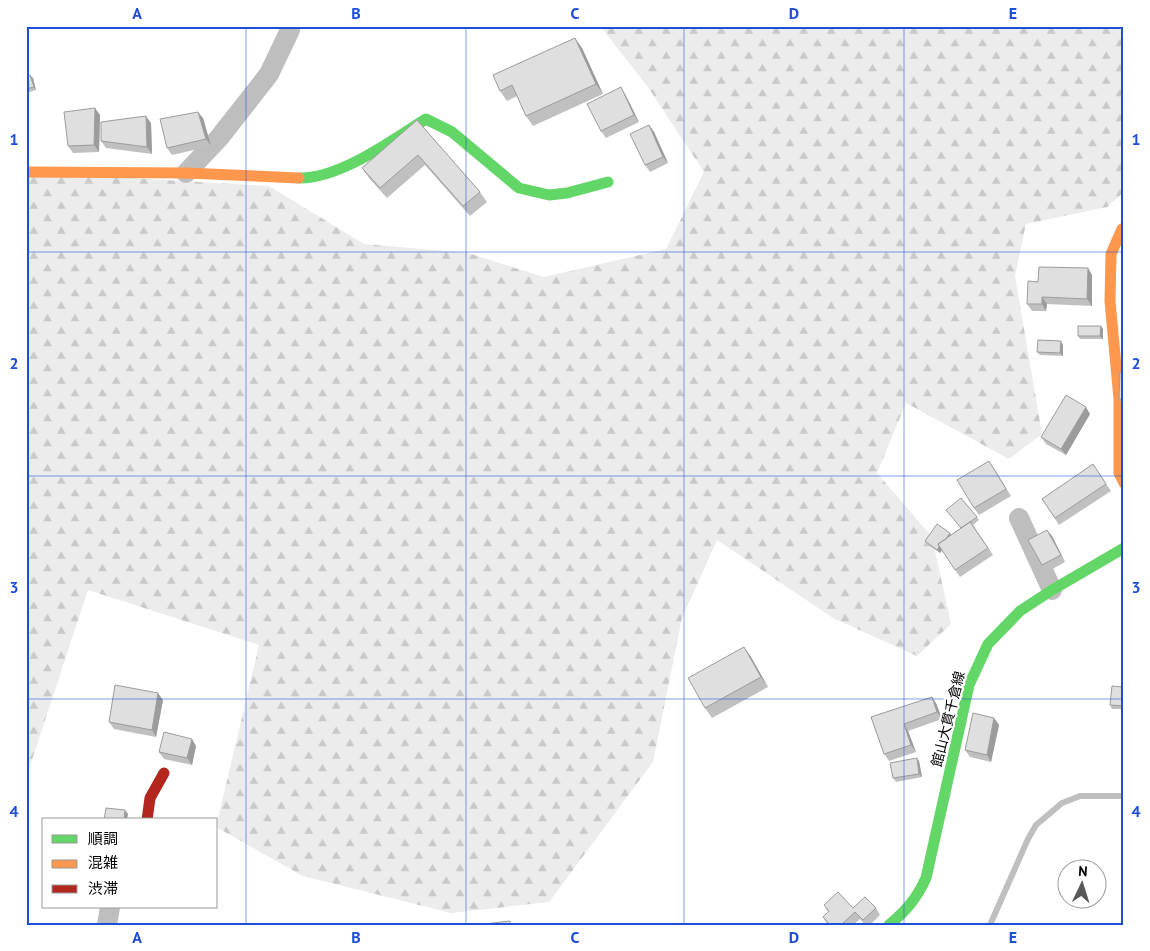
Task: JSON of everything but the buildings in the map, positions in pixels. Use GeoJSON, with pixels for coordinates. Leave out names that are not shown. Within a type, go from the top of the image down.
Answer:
{"type":"FeatureCollection","features":[{"type":"Feature","properties":{"kind":"street"},"geometry":{"type":"LineString","coordinates":[[186,172],[219,138],[268,74],[287,37],[290,26]]}},
{"type":"Feature","properties":{"kind":"street"},"geometry":{"type":"LineString","coordinates":[[26,172],[186,172],[306,178],[320,176],[352,164],[426,119],[452,132],[519,188],[549,195],[567,193],[608,182]]}},
{"type":"Feature","properties":{"kind":"street"},"geometry":{"type":"LineString","coordinates":[[1122,228],[1111,254],[1110,301],[1122,429],[1119,473],[1124,483]]}},
{"type":"Feature","properties":{"kind":"street"},"geometry":{"type":"LineString","coordinates":[[1019,518],[1052,590]]}},
{"type":"Feature","properties":{"kind":"street","name":"館山大貫千倉線"},"geometry":{"type":"LineString","coordinates":[[889,925],[904,913],[916,899],[930,868],[969,685],[977,664],[988,644],[1020,611],[1124,548]]}},
{"type":"Feature","properties":{"kind":"street"},"geometry":{"type":"LineString","coordinates":[[147,818],[150,798],[164,773]]}},
{"type":"Feature","properties":{"kind":"street"},"geometry":{"type":"LineString","coordinates":[[107,925],[110,908]]}},
{"type":"Feature","properties":{"kind":"green space"},"geometry":{"type":"Polygon","coordinates":[[[600,26],[1124,26],[1124,192],[1107,207],[1026,224],[1015,276],[1042,434],[1009,459],[906,403],[877,473],[932,537],[951,624],[917,656],[833,618],[717,540],[682,618],[653,762],[549,902],[451,913],[303,876],[218,828],[218,819],[259,645],[88,590],[26,778],[26,172],[269,186],[364,244],[468,253],[544,277],[666,249],[704,172],[648,87],[600,26]]]}},
{"type":"Feature","properties":{"kind":"waterway"},"geometry":{"type":"LineString","coordinates":[[990,925],[1036,825],[1062,803],[1080,796],[1124,796]]}},
{"type":"Feature","properties":{"kind":"traffic: fast"},"geometry":{"type":"LineString","coordinates":[[299,178],[315,177],[348,165],[382,147],[426,119],[452,132],[519,188],[549,195],[567,193],[608,182]]}},
{"type":"Feature","properties":{"kind":"traffic: fast"},"geometry":{"type":"LineString","coordinates":[[889,925],[910,904],[926,878],[969,685],[988,644],[1020,611],[1124,548]]}},
{"type":"Feature","properties":{"kind":"traffic: slow"},"geometry":{"type":"LineString","coordinates":[[26,172],[186,173],[299,178]]}},
{"type":"Feature","properties":{"kind":"traffic: slow"},"geometry":{"type":"LineString","coordinates":[[1122,229],[1111,254],[1110,301],[1119,399],[1119,473],[1124,483]]}},
{"type":"Feature","properties":{"kind":"traffic: jam"},"geometry":{"type":"LineString","coordinates":[[147,818],[150,798],[164,773]]}}]}
